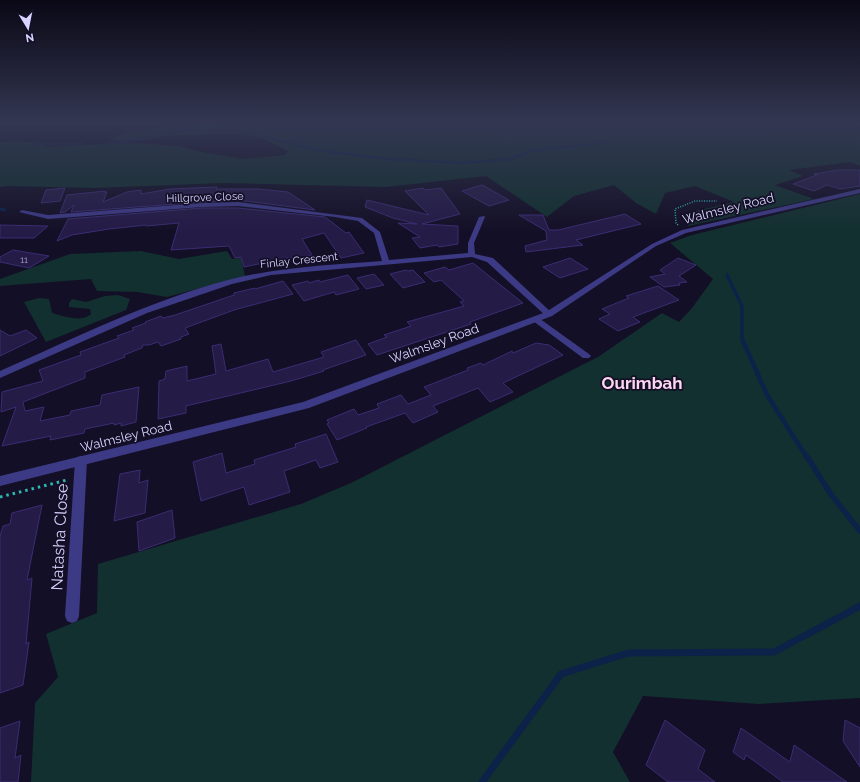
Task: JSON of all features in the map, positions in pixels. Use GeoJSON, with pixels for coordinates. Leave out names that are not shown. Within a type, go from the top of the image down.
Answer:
{"type":"FeatureCollection","features":[{"type":"Feature","properties":{"kind":"street","name":"Walmsley Road"},"geometry":{"type":"LineString","coordinates":[[0,481],[305,405],[549,314],[654,245],[686,230],[860,191]]}},
{"type":"Feature","properties":{"kind":"street","name":"Hillgrove Close"},"geometry":{"type":"LineString","coordinates":[[22,212],[48,217],[238,204],[335,215],[360,220],[377,232],[386,263]]}},
{"type":"Feature","properties":{"kind":"street"},"geometry":{"type":"LineString","coordinates":[[472,255],[471,243],[482,217]]}},
{"type":"Feature","properties":{"kind":"street","name":"Finlay Crescent"},"geometry":{"type":"LineString","coordinates":[[0,375],[144,311],[230,282],[271,273],[472,255],[490,260],[549,314]]}},
{"type":"Feature","properties":{"kind":"street"},"geometry":{"type":"LineString","coordinates":[[536,319],[586,356]]}},
{"type":"Feature","properties":{"kind":"street","name":"Natasha Close"},"geometry":{"type":"LineString","coordinates":[[72,616],[81,460]]}},
{"type":"Feature","properties":{"kind":"path"},"geometry":{"type":"LineString","coordinates":[[686,230],[676,223],[675,208],[684,203],[696,200],[717,201]]}},
{"type":"Feature","properties":{"kind":"path"},"geometry":{"type":"LineString","coordinates":[[0,497],[80,477]]}},
{"type":"Feature","properties":{"kind":"green space"},"geometry":{"type":"Polygon","coordinates":[[[0,159],[860,159],[860,166],[850,162],[789,170],[803,176],[775,185],[814,199],[688,226],[683,214],[734,202],[695,186],[665,193],[656,214],[636,203],[614,185],[574,196],[547,217],[486,176],[386,187],[224,183],[95,188],[0,187],[0,159]]]}},
{"type":"Feature","properties":{"kind":"green space"},"geometry":{"type":"Polygon","coordinates":[[[860,194],[860,698],[759,704],[643,696],[613,752],[630,782],[31,782],[35,703],[58,677],[46,634],[97,613],[98,564],[301,504],[351,483],[598,357],[662,313],[679,322],[692,308],[713,279],[670,243],[692,235],[860,194]]]}},
{"type":"Feature","properties":{"kind":"green space"},"geometry":{"type":"Polygon","coordinates":[[[141,251],[179,259],[227,251],[232,259],[241,258],[245,276],[167,297],[137,292],[97,291],[91,279],[0,286],[0,279],[70,254],[141,251]]]}},
{"type":"Feature","properties":{"kind":"green space"},"geometry":{"type":"Polygon","coordinates":[[[118,295],[130,299],[126,310],[46,342],[24,302],[39,298],[49,299],[52,313],[72,318],[82,318],[91,314],[90,309],[69,307],[69,303],[72,299],[86,302],[105,296],[118,295]]]}},
{"type":"Feature","properties":{"kind":"building"},"geometry":{"type":"Polygon","coordinates":[[[838,170],[860,170],[860,186],[840,189],[827,185],[814,191],[793,184],[817,175],[814,174],[838,170]]]}},
{"type":"Feature","properties":{"kind":"building"},"geometry":{"type":"Polygon","coordinates":[[[482,185],[509,200],[489,206],[462,191],[482,185]]]}},
{"type":"Feature","properties":{"kind":"building"},"geometry":{"type":"Polygon","coordinates":[[[217,187],[216,189],[258,189],[288,192],[315,210],[238,200],[71,212],[74,205],[65,212],[60,213],[67,195],[105,191],[104,192],[107,192],[103,202],[127,192],[141,190],[141,194],[170,189],[217,187]]]}},
{"type":"Feature","properties":{"kind":"building"},"geometry":{"type":"Polygon","coordinates":[[[65,188],[60,201],[41,203],[46,190],[65,188]]]}},
{"type":"Feature","properties":{"kind":"building"},"geometry":{"type":"Polygon","coordinates":[[[423,188],[425,190],[441,188],[460,214],[422,224],[458,226],[458,244],[439,247],[437,245],[420,248],[412,238],[420,237],[398,223],[417,224],[393,218],[365,207],[367,200],[429,215],[405,191],[423,188]]]}},
{"type":"Feature","properties":{"kind":"building"},"geometry":{"type":"Polygon","coordinates":[[[202,208],[238,208],[325,217],[346,233],[349,232],[364,253],[341,258],[324,233],[302,239],[312,255],[299,258],[287,258],[244,267],[241,257],[235,258],[229,246],[171,250],[179,223],[109,229],[72,235],[57,241],[68,219],[202,208]]]}},
{"type":"Feature","properties":{"kind":"building"},"geometry":{"type":"Polygon","coordinates":[[[625,214],[641,224],[576,240],[583,245],[526,252],[525,246],[547,240],[546,231],[519,215],[543,215],[549,230],[558,230],[625,214]]]}},
{"type":"Feature","properties":{"kind":"building"},"geometry":{"type":"Polygon","coordinates":[[[0,225],[48,226],[34,238],[0,238],[0,225]]]}},
{"type":"Feature","properties":{"kind":"building"},"geometry":{"type":"Polygon","coordinates":[[[13,250],[49,256],[29,268],[0,262],[0,257],[13,250]]]}},
{"type":"Feature","properties":{"kind":"building"},"geometry":{"type":"Polygon","coordinates":[[[570,258],[588,269],[560,278],[543,267],[570,258]]]}},
{"type":"Feature","properties":{"kind":"building"},"geometry":{"type":"Polygon","coordinates":[[[678,258],[696,265],[679,276],[687,282],[679,283],[680,285],[664,287],[650,277],[665,274],[660,270],[678,258]]]}},
{"type":"Feature","properties":{"kind":"building"},"geometry":{"type":"Polygon","coordinates":[[[473,263],[523,303],[470,322],[471,324],[377,355],[368,344],[387,337],[384,335],[411,326],[407,322],[464,306],[460,302],[464,301],[441,280],[434,282],[424,273],[445,267],[449,270],[473,263]]]}},
{"type":"Feature","properties":{"kind":"building"},"geometry":{"type":"Polygon","coordinates":[[[413,270],[425,282],[403,288],[390,274],[413,270]]]}},
{"type":"Feature","properties":{"kind":"building"},"geometry":{"type":"Polygon","coordinates":[[[374,274],[384,285],[366,289],[357,278],[374,274]]]}},
{"type":"Feature","properties":{"kind":"building"},"geometry":{"type":"Polygon","coordinates":[[[348,275],[359,289],[336,295],[334,292],[304,301],[292,285],[308,281],[309,283],[319,280],[320,282],[348,275]]]}},
{"type":"Feature","properties":{"kind":"building"},"geometry":{"type":"Polygon","coordinates":[[[283,281],[293,294],[234,310],[185,328],[189,334],[181,337],[181,339],[161,346],[158,342],[143,345],[142,348],[124,355],[125,357],[85,372],[85,378],[23,402],[25,411],[44,407],[40,421],[70,415],[71,411],[100,405],[102,395],[139,387],[136,422],[121,426],[121,423],[114,425],[114,423],[85,429],[84,433],[50,440],[51,436],[2,446],[16,407],[1,412],[2,392],[43,381],[39,370],[81,355],[80,352],[119,338],[117,336],[134,330],[132,328],[161,316],[163,318],[175,315],[234,295],[234,293],[283,281]]]}},
{"type":"Feature","properties":{"kind":"building"},"geometry":{"type":"Polygon","coordinates":[[[658,286],[679,300],[633,317],[640,322],[618,331],[599,319],[610,314],[602,309],[629,298],[626,296],[658,286]]]}},
{"type":"Feature","properties":{"kind":"building"},"geometry":{"type":"Polygon","coordinates":[[[0,330],[10,336],[26,330],[37,338],[0,356],[0,330]]]}},
{"type":"Feature","properties":{"kind":"building"},"geometry":{"type":"Polygon","coordinates":[[[356,340],[366,355],[323,370],[324,371],[291,381],[186,406],[186,413],[158,419],[159,381],[165,379],[166,371],[187,366],[187,381],[216,374],[212,346],[221,344],[226,371],[268,359],[273,372],[324,357],[321,352],[356,340]]]}},
{"type":"Feature","properties":{"kind":"building"},"geometry":{"type":"Polygon","coordinates":[[[536,343],[549,345],[563,355],[503,383],[513,392],[490,402],[478,388],[433,406],[438,412],[413,423],[405,413],[366,427],[367,428],[337,440],[327,424],[329,423],[327,420],[354,409],[358,415],[379,408],[377,404],[401,395],[408,404],[431,395],[424,387],[468,370],[467,368],[481,363],[483,365],[512,351],[513,353],[536,343]]]}},
{"type":"Feature","properties":{"kind":"building"},"geometry":{"type":"Polygon","coordinates":[[[326,434],[338,462],[320,468],[316,460],[284,471],[290,492],[249,505],[244,487],[201,501],[193,462],[222,453],[226,473],[255,464],[254,460],[296,447],[295,444],[326,434]]]}},
{"type":"Feature","properties":{"kind":"building"},"geometry":{"type":"Polygon","coordinates":[[[140,470],[139,483],[148,480],[145,513],[114,521],[120,474],[140,470]]]}},
{"type":"Feature","properties":{"kind":"building"},"geometry":{"type":"Polygon","coordinates":[[[42,505],[27,580],[32,578],[26,644],[29,642],[23,685],[0,693],[0,536],[3,526],[10,524],[12,513],[42,505]]]}},
{"type":"Feature","properties":{"kind":"building"},"geometry":{"type":"Polygon","coordinates":[[[172,510],[175,538],[139,551],[137,522],[172,510]]]}},
{"type":"Feature","properties":{"kind":"building"},"geometry":{"type":"Polygon","coordinates":[[[665,720],[705,750],[698,769],[715,782],[668,782],[646,765],[665,720]]]}},
{"type":"Feature","properties":{"kind":"building"},"geometry":{"type":"Polygon","coordinates":[[[845,720],[860,728],[860,767],[843,741],[845,720]]]}},
{"type":"Feature","properties":{"kind":"building"},"geometry":{"type":"Polygon","coordinates":[[[20,721],[15,758],[21,755],[18,782],[0,782],[0,728],[20,721]]]}},
{"type":"Feature","properties":{"kind":"building"},"geometry":{"type":"Polygon","coordinates":[[[741,728],[790,762],[794,745],[847,782],[783,782],[746,755],[744,760],[733,752],[741,728]]]}},
{"type":"Feature","properties":{"kind":"waterway"},"geometry":{"type":"LineString","coordinates":[[397,159],[462,163],[504,159]]}},
{"type":"Feature","properties":{"kind":"waterway"},"geometry":{"type":"LineString","coordinates":[[0,209],[5,210]]}},
{"type":"Feature","properties":{"kind":"waterway"},"geometry":{"type":"LineString","coordinates":[[727,275],[742,306],[743,342]]}},
{"type":"Feature","properties":{"kind":"waterway"},"geometry":{"type":"LineString","coordinates":[[743,341],[767,395],[806,456]]}},
{"type":"Feature","properties":{"kind":"waterway"},"geometry":{"type":"LineString","coordinates":[[806,455],[830,493],[860,531]]}},
{"type":"Feature","properties":{"kind":"waterway"},"geometry":{"type":"LineString","coordinates":[[482,782],[561,674],[628,653],[774,652],[860,606]]}},
{"type":"Feature","properties":{"kind":"district","name":"Ourimbah"},"geometry":{"type":"Point","coordinates":[642,383]}}]}
